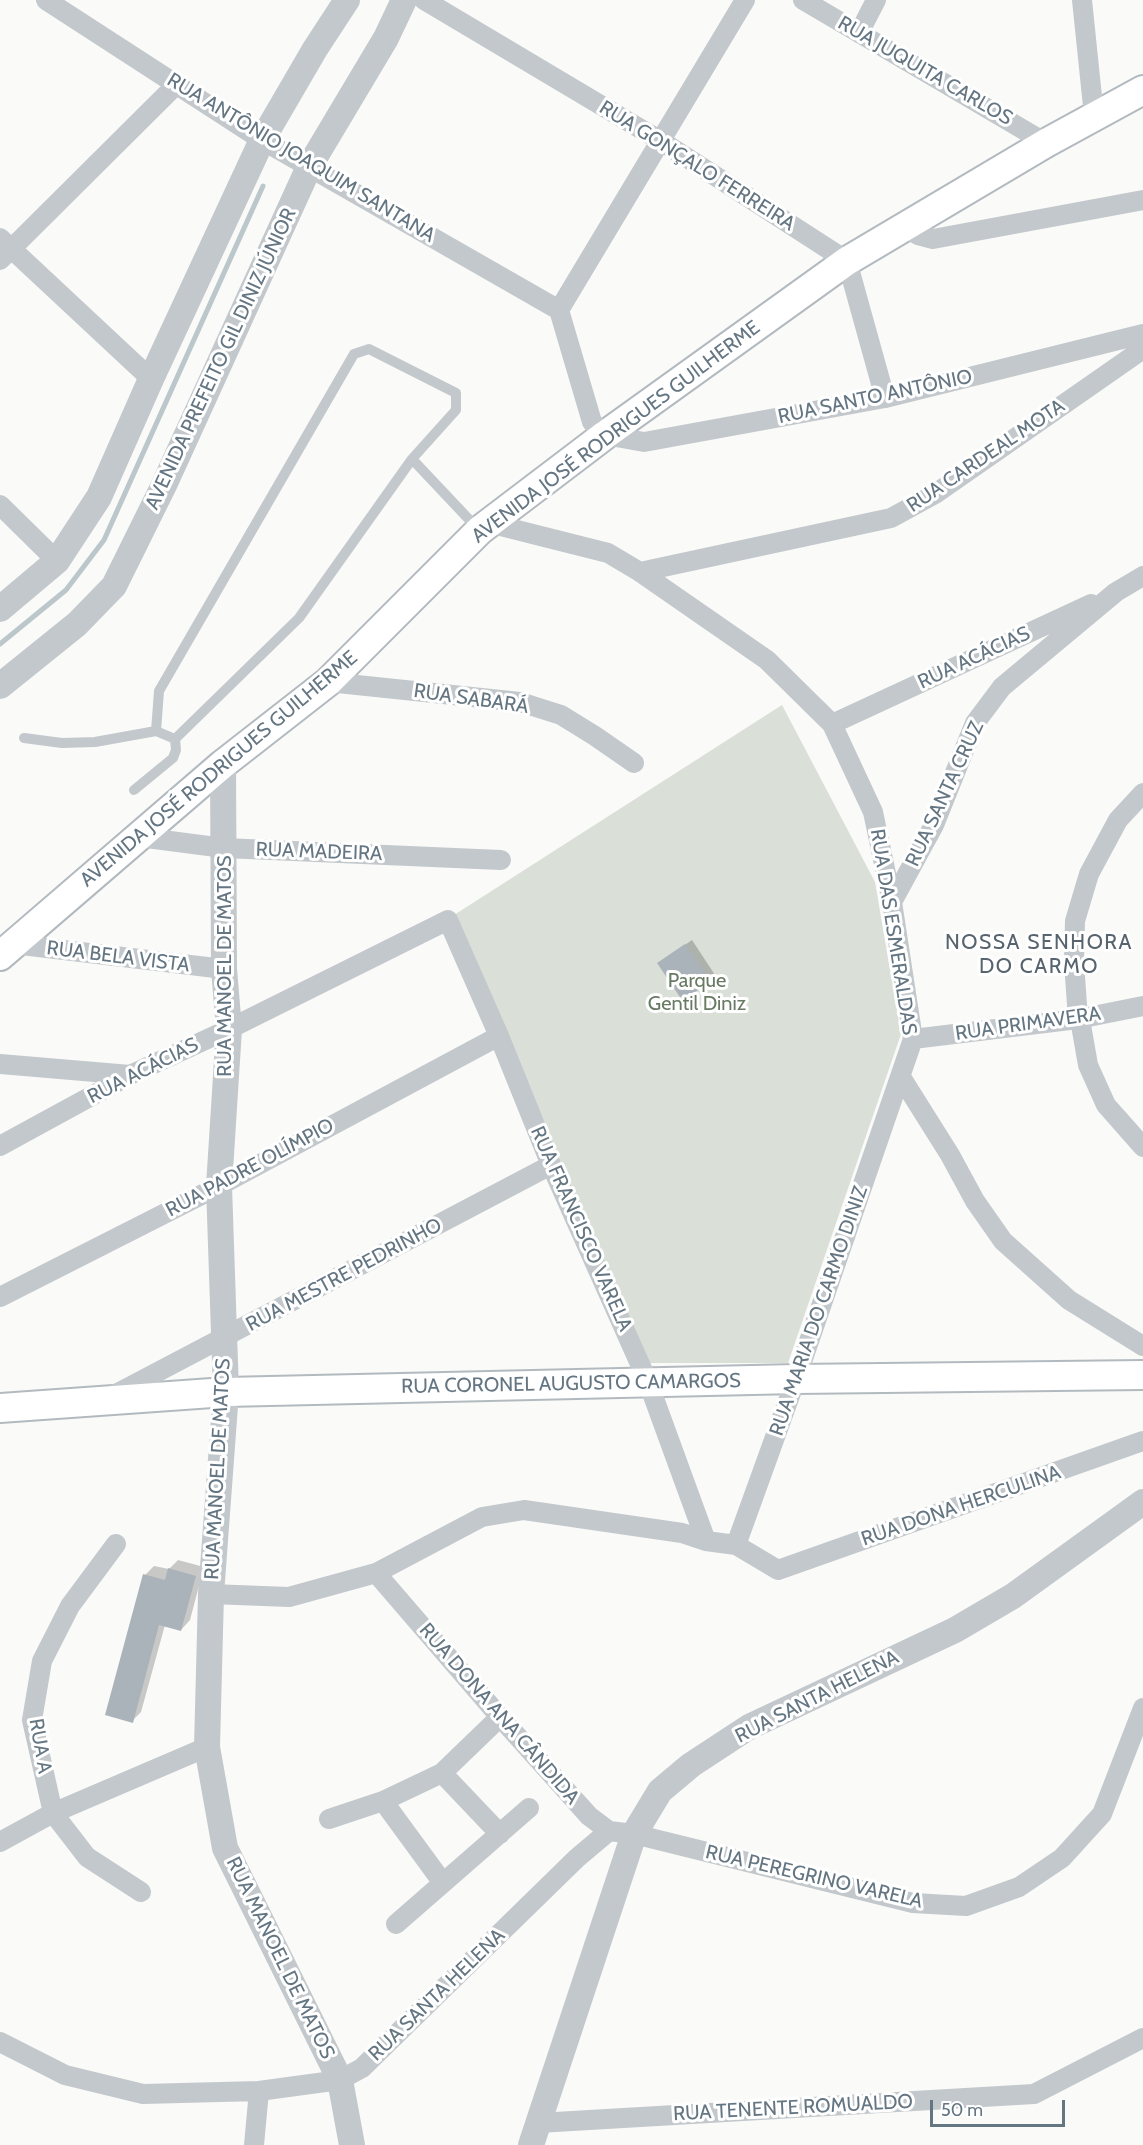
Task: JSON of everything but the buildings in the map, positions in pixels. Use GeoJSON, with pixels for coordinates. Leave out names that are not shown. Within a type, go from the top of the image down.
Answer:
{"type":"FeatureCollection","features":[{"type":"Feature","properties":{"kind":"main road","name":"AVENIDA JOSÉ RODRIGUES GUILHERME"},"geometry":{"type":"LineString","coordinates":[[6,950],[223,764],[328,682],[484,526],[605,435],[847,261],[1046,142],[1143,90]]}},
{"type":"Feature","properties":{"kind":"main road","name":"RUA CORONEL AUGUSTO CAMARGOS"},"geometry":{"type":"LineString","coordinates":[[0,1408],[226,1392],[796,1379],[1143,1375]]}},
{"type":"Feature","properties":{"kind":"street","name":"RUA ANTÔNIO JOAQUIM SANTANA"},"geometry":{"type":"LineString","coordinates":[[46,0],[262,140],[559,310]]}},
{"type":"Feature","properties":{"kind":"street"},"geometry":{"type":"LineString","coordinates":[[0,609],[57,561],[99,497],[262,140],[315,49],[347,0]]}},
{"type":"Feature","properties":{"kind":"street","name":"AVENIDA PREFEITO GIL DINIZ JÚNIOR"},"geometry":{"type":"LineString","coordinates":[[0,686],[77,624],[114,586],[164,485],[309,166],[386,38],[404,0]]}},
{"type":"Feature","properties":{"kind":"street","name":"RUA GONÇALO FERREIRA"},"geometry":{"type":"LineString","coordinates":[[424,0],[661,141],[847,261]]}},
{"type":"Feature","properties":{"kind":"street"},"geometry":{"type":"LineString","coordinates":[[605,435],[592,422],[559,310],[745,0]]}},
{"type":"Feature","properties":{"kind":"street","name":"RUA JUQUITA CARLOS"},"geometry":{"type":"LineString","coordinates":[[803,0],[1046,142]]}},
{"type":"Feature","properties":{"kind":"street"},"geometry":{"type":"LineString","coordinates":[[859,33],[876,0]]}},
{"type":"Feature","properties":{"kind":"street"},"geometry":{"type":"LineString","coordinates":[[1082,0],[1094,116]]}},
{"type":"Feature","properties":{"kind":"street"},"geometry":{"type":"LineString","coordinates":[[151,379],[4,249],[176,85]]}},
{"type":"Feature","properties":{"kind":"street"},"geometry":{"type":"LineString","coordinates":[[905,226],[918,235],[933,239],[1143,200]]}},
{"type":"Feature","properties":{"kind":"street"},"geometry":{"type":"LineString","coordinates":[[847,261],[885,398]]}},
{"type":"Feature","properties":{"kind":"street","name":"RUA SANTO ANTÔNIO"},"geometry":{"type":"LineString","coordinates":[[605,435],[644,442],[885,398],[1143,334]]}},
{"type":"Feature","properties":{"kind":"street","name":"RUA CARDEAL MOTA"},"geometry":{"type":"LineString","coordinates":[[640,572],[891,518],[935,494],[1143,349]]}},
{"type":"Feature","properties":{"kind":"street"},"geometry":{"type":"LineString","coordinates":[[0,506],[57,561]]}},
{"type":"Feature","properties":{"kind":"street","name":"RUA DAS ESMERALDAS"},"geometry":{"type":"LineString","coordinates":[[484,526],[608,553],[640,572],[767,660],[832,724],[873,812],[892,902],[913,1039],[901,1077]]}},
{"type":"Feature","properties":{"kind":"street","name":"RUA SANTA CRUZ"},"geometry":{"type":"LineString","coordinates":[[892,902],[934,825],[975,723],[1002,687],[1116,592],[1143,576]]}},
{"type":"Feature","properties":{"kind":"street","name":"RUA ACÁCIAS"},"geometry":{"type":"LineString","coordinates":[[832,724],[1116,592]]}},
{"type":"Feature","properties":{"kind":"street","name":"RUA SABARÁ"},"geometry":{"type":"LineString","coordinates":[[328,682],[520,702],[561,715],[634,763]]}},
{"type":"Feature","properties":{"kind":"street","name":"RUA MANOEL DE MATOS"},"geometry":{"type":"LineString","coordinates":[[223,764],[224,969],[229,1029],[219,1186],[226,1392],[211,1594],[207,1747],[225,1848],[340,2080],[352,2145]]}},
{"type":"Feature","properties":{"kind":"street"},"geometry":{"type":"LineString","coordinates":[[1143,792],[1118,820],[1089,874],[1075,921],[1074,962],[1078,1019],[1088,1065],[1106,1105],[1143,1147]]}},
{"type":"Feature","properties":{"kind":"street","name":"RUA MADEIRA"},"geometry":{"type":"LineString","coordinates":[[139,837],[224,848],[501,860]]}},
{"type":"Feature","properties":{"kind":"street","name":"RUA ACÁCIAS"},"geometry":{"type":"LineString","coordinates":[[0,1146],[130,1075],[229,1029],[448,920]]}},
{"type":"Feature","properties":{"kind":"street","name":"RUA FRANCISCO VARELA"},"geometry":{"type":"LineString","coordinates":[[448,920],[499,1036],[551,1165],[648,1382],[706,1541]]}},
{"type":"Feature","properties":{"kind":"street","name":"RUA BELA VISTA"},"geometry":{"type":"LineString","coordinates":[[6,950],[224,969]]}},
{"type":"Feature","properties":{"kind":"street","name":"RUA PRIMAVERA"},"geometry":{"type":"LineString","coordinates":[[913,1039],[1078,1019],[1143,1006]]}},
{"type":"Feature","properties":{"kind":"street","name":"RUA PADRE OLÍMPIO"},"geometry":{"type":"LineString","coordinates":[[0,1297],[219,1186],[499,1036]]}},
{"type":"Feature","properties":{"kind":"street"},"geometry":{"type":"LineString","coordinates":[[0,1064],[130,1075]]}},
{"type":"Feature","properties":{"kind":"street"},"geometry":{"type":"LineString","coordinates":[[901,1077],[950,1155],[975,1201],[1003,1241],[1070,1300],[1143,1346]]}},
{"type":"Feature","properties":{"kind":"street","name":"RUA MARIA DO CARMO DINIZ"},"geometry":{"type":"LineString","coordinates":[[736,1545],[901,1077]]}},
{"type":"Feature","properties":{"kind":"street","name":"RUA MESTRE PEDRINHO"},"geometry":{"type":"LineString","coordinates":[[104,1400],[551,1165]]}},
{"type":"Feature","properties":{"kind":"street","name":"RUA DONA HERCULINA"},"geometry":{"type":"LineString","coordinates":[[736,1545],[778,1570],[1143,1441]]}},
{"type":"Feature","properties":{"kind":"street","name":"RUA SANTA HELENA"},"geometry":{"type":"LineString","coordinates":[[535,2134],[634,1834],[660,1791],[691,1765],[749,1727],[956,1630],[1012,1596],[1143,1502]]}},
{"type":"Feature","properties":{"kind":"street"},"geometry":{"type":"LineString","coordinates":[[211,1594],[290,1597],[376,1573],[482,1517],[524,1510],[682,1533],[706,1541],[736,1545]]}},
{"type":"Feature","properties":{"kind":"street","name":"RUA A"},"geometry":{"type":"LineString","coordinates":[[116,1544],[70,1606],[42,1661],[32,1720],[53,1813],[87,1857],[141,1892]]}},
{"type":"Feature","properties":{"kind":"street","name":"RUA DONA ANA CÂNDIDA"},"geometry":{"type":"LineString","coordinates":[[376,1573],[589,1816],[609,1831]]}},
{"type":"Feature","properties":{"kind":"street","name":"RUA PEREGRINO VARELA"},"geometry":{"type":"LineString","coordinates":[[634,1834],[913,1904],[966,1906],[1019,1887],[1062,1858],[1102,1814],[1143,1708]]}},
{"type":"Feature","properties":{"kind":"street"},"geometry":{"type":"LineString","coordinates":[[329,1819],[383,1801],[442,1773],[500,1717]]}},
{"type":"Feature","properties":{"kind":"street"},"geometry":{"type":"LineString","coordinates":[[0,1842],[53,1813],[207,1747]]}},
{"type":"Feature","properties":{"kind":"street"},"geometry":{"type":"LineString","coordinates":[[442,1773],[500,1834]]}},
{"type":"Feature","properties":{"kind":"street"},"geometry":{"type":"LineString","coordinates":[[383,1801],[443,1883]]}},
{"type":"Feature","properties":{"kind":"street"},"geometry":{"type":"LineString","coordinates":[[396,1924],[529,1808]]}},
{"type":"Feature","properties":{"kind":"street"},"geometry":{"type":"LineString","coordinates":[[609,1831],[634,1834]]}},
{"type":"Feature","properties":{"kind":"street","name":"RUA SANTA HELENA"},"geometry":{"type":"LineString","coordinates":[[340,2080],[362,2068],[577,1858],[609,1831]]}},
{"type":"Feature","properties":{"kind":"street","name":"RUA TENENTE ROMUALDO"},"geometry":{"type":"LineString","coordinates":[[535,2134],[1034,2094],[1143,2038]]}},
{"type":"Feature","properties":{"kind":"street"},"geometry":{"type":"LineString","coordinates":[[0,2042],[64,2075],[143,2094],[259,2091],[340,2080]]}},
{"type":"Feature","properties":{"kind":"street"},"geometry":{"type":"LineString","coordinates":[[254,2145],[259,2091]]}},
{"type":"Feature","properties":{"kind":"lane"},"geometry":{"type":"LineString","coordinates":[[156,731],[159,691],[354,354],[369,349],[456,393],[456,410],[412,459],[299,618],[175,739]]}},
{"type":"Feature","properties":{"kind":"lane"},"geometry":{"type":"LineString","coordinates":[[412,459],[484,526]]}},
{"type":"Feature","properties":{"kind":"lane"},"geometry":{"type":"LineString","coordinates":[[24,738],[62,743],[95,742],[156,731],[175,739]]}},
{"type":"Feature","properties":{"kind":"lane"},"geometry":{"type":"LineString","coordinates":[[134,790],[173,758],[176,750],[175,739]]}},
{"type":"Feature","properties":{"kind":"green space","name":"Parque Gentil Diniz"},"geometry":{"type":"Polygon","coordinates":[[[782,705],[875,882],[901,1034],[788,1363],[645,1363],[454,915],[782,705]]]}},
{"type":"Feature","properties":{"kind":"waterway"},"geometry":{"type":"LineString","coordinates":[[0,644],[66,590],[104,540],[263,186]]}},
{"type":"Feature","properties":{"kind":"district","name":"NOSSA SENHORA DO CARMO"},"geometry":{"type":"Point","coordinates":[1039,955]}}]}
